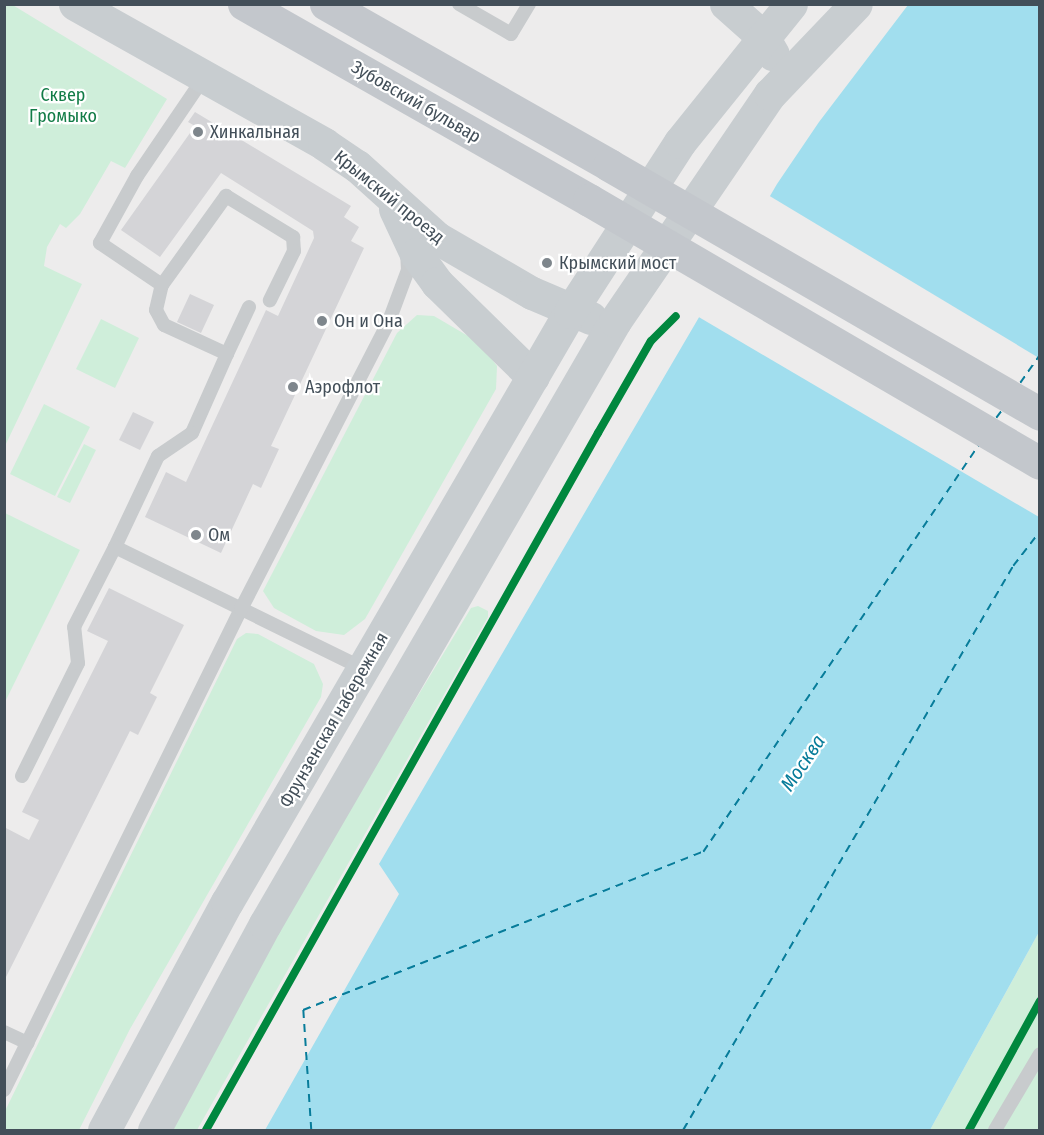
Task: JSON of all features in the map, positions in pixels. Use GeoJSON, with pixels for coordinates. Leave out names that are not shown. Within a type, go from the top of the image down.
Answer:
{"type":"FeatureCollection","features":[{"type":"Feature","properties":{"kind":"main road","name":"Крымский проезд"},"geometry":{"type":"LineString","coordinates":[[75,4],[205,76],[340,155],[437,238],[570,312],[615,321]]}},
{"type":"Feature","properties":{"kind":"main road","name":"Зубовский бульвар"},"geometry":{"type":"LineString","coordinates":[[244,4],[589,200],[1040,463]]}},
{"type":"Feature","properties":{"kind":"main road"},"geometry":{"type":"LineString","coordinates":[[326,4],[1040,414]]}},
{"type":"Feature","properties":{"kind":"main road"},"geometry":{"type":"LineString","coordinates":[[726,4],[772,47],[774,59],[770,94]]}},
{"type":"Feature","properties":{"kind":"main road","name":"Фрунзенская набережная"},"geometry":{"type":"LineString","coordinates":[[104,1131],[226,902],[364,669],[570,312],[680,142],[791,4]]}},
{"type":"Feature","properties":{"kind":"main road"},"geometry":{"type":"LineString","coordinates":[[154,1131],[288,884],[615,321],[770,94],[856,4]]}},
{"type":"Feature","properties":{"kind":"main road"},"geometry":{"type":"LineString","coordinates":[[391,200],[406,233],[437,283],[533,377]]}},
{"type":"Feature","properties":{"kind":"lane"},"geometry":{"type":"LineString","coordinates":[[459,4],[509,38],[529,4]]}},
{"type":"Feature","properties":{"kind":"lane"},"geometry":{"type":"LineString","coordinates":[[162,285],[100,243],[137,176],[205,76]]}},
{"type":"Feature","properties":{"kind":"lane"},"geometry":{"type":"LineString","coordinates":[[227,354],[164,325],[156,310],[162,285],[226,196],[293,237],[294,251],[270,300]]}},
{"type":"Feature","properties":{"kind":"lane"},"geometry":{"type":"LineString","coordinates":[[4,1090],[241,609],[389,321],[408,270],[406,233]]}},
{"type":"Feature","properties":{"kind":"lane"},"geometry":{"type":"LineString","coordinates":[[22,776],[78,663],[74,627],[158,456],[192,432],[249,308]]}},
{"type":"Feature","properties":{"kind":"lane"},"geometry":{"type":"LineString","coordinates":[[115,547],[364,669]]}},
{"type":"Feature","properties":{"kind":"lane"},"geometry":{"type":"LineString","coordinates":[[4,1032],[28,1043]]}},
{"type":"Feature","properties":{"kind":"lane"},"geometry":{"type":"LineString","coordinates":[[995,1131],[1040,1054]]}},
{"type":"Feature","properties":{"kind":"green space","name":"Сквер Громыко"},"geometry":{"type":"Polygon","coordinates":[[[11,4],[167,99],[125,168],[111,161],[80,214],[66,228],[60,224],[47,247],[44,266],[82,284],[5,446],[4,5],[11,4]]]}},
{"type":"Feature","properties":{"kind":"green space"},"geometry":{"type":"Polygon","coordinates":[[[417,315],[434,316],[480,343],[497,366],[496,389],[365,619],[344,635],[316,631],[274,608],[263,591],[397,333],[417,315]]]}},
{"type":"Feature","properties":{"kind":"green space"},"geometry":{"type":"Polygon","coordinates":[[[101,319],[139,338],[115,388],[76,369],[101,319]]]}},
{"type":"Feature","properties":{"kind":"green space"},"geometry":{"type":"Polygon","coordinates":[[[44,404],[90,427],[55,496],[10,474],[44,404]]]}},
{"type":"Feature","properties":{"kind":"green space"},"geometry":{"type":"Polygon","coordinates":[[[84,444],[96,450],[70,503],[57,497],[84,444]]]}},
{"type":"Feature","properties":{"kind":"green space"},"geometry":{"type":"Polygon","coordinates":[[[5,513],[80,550],[5,702],[5,513]]]}},
{"type":"Feature","properties":{"kind":"green space"},"geometry":{"type":"Polygon","coordinates":[[[478,606],[488,611],[488,617],[197,1130],[173,1130],[250,982],[376,765],[471,608],[478,606]]]}},
{"type":"Feature","properties":{"kind":"green space"},"geometry":{"type":"Polygon","coordinates":[[[246,633],[258,634],[314,664],[323,684],[321,697],[130,1029],[79,1130],[5,1130],[5,1111],[237,639],[246,633]]]}},
{"type":"Feature","properties":{"kind":"green space"},"geometry":{"type":"Polygon","coordinates":[[[1039,932],[1039,1130],[930,1130],[1039,932]]]}},
{"type":"Feature","properties":{"kind":"water","name":"Москва"},"geometry":{"type":"Polygon","coordinates":[[[908,5],[1039,5],[1039,932],[930,1130],[265,1130],[399,894],[379,864],[777,184],[819,122],[908,5]]]}},
{"type":"Feature","properties":{"kind":"pier","name":"Крымский мост"},"geometry":{"type":"Polygon","coordinates":[[[768,195],[1039,358],[1039,517],[697,316],[768,195]]]}},
{"type":"Feature","properties":{"kind":"building"},"geometry":{"type":"Polygon","coordinates":[[[195,112],[351,206],[344,217],[359,227],[351,241],[364,248],[271,446],[279,449],[261,488],[253,484],[221,553],[145,517],[166,472],[186,482],[266,310],[278,316],[314,238],[313,231],[221,173],[160,257],[121,230],[195,126],[188,122],[195,112]]]}},
{"type":"Feature","properties":{"kind":"building"},"geometry":{"type":"Polygon","coordinates":[[[190,294],[214,305],[201,333],[177,322],[190,294]]]}},
{"type":"Feature","properties":{"kind":"building"},"geometry":{"type":"Polygon","coordinates":[[[133,412],[154,422],[140,450],[119,440],[133,412]]]}},
{"type":"Feature","properties":{"kind":"building"},"geometry":{"type":"Polygon","coordinates":[[[109,588],[184,625],[150,693],[157,697],[138,735],[130,731],[4,981],[4,827],[29,840],[39,820],[22,812],[108,641],[87,631],[109,588]]]}},
{"type":"Feature","properties":{"kind":"ferry route"},"geometry":{"type":"LineString","coordinates":[[1020,383],[1040,354]]}},
{"type":"Feature","properties":{"kind":"ferry route"},"geometry":{"type":"LineString","coordinates":[[996,418],[1002,410]]}},
{"type":"Feature","properties":{"kind":"ferry route"},"geometry":{"type":"LineString","coordinates":[[311,1130],[303,1010],[703,852],[979,445]]}},
{"type":"Feature","properties":{"kind":"ferry route"},"geometry":{"type":"LineString","coordinates":[[683,1130],[1013,566],[1040,531]]}},
{"type":"Feature","properties":{"kind":"cycle path"},"geometry":{"type":"LineString","coordinates":[[206,1130],[651,341],[676,316]]}},
{"type":"Feature","properties":{"kind":"cycle path"},"geometry":{"type":"LineString","coordinates":[[969,1130],[1040,1001]]}},
{"type":"Feature","properties":{"kind":"place","name":"Хинкальная"},"geometry":{"type":"Point","coordinates":[198,132]}},
{"type":"Feature","properties":{"kind":"place","name":"Крымский мост"},"geometry":{"type":"Point","coordinates":[547,263]}},
{"type":"Feature","properties":{"kind":"place","name":"Он и Она"},"geometry":{"type":"Point","coordinates":[322,321]}},
{"type":"Feature","properties":{"kind":"place","name":"Аэрофлот"},"geometry":{"type":"Point","coordinates":[293,387]}},
{"type":"Feature","properties":{"kind":"place","name":"Ом"},"geometry":{"type":"Point","coordinates":[196,535]}}]}
